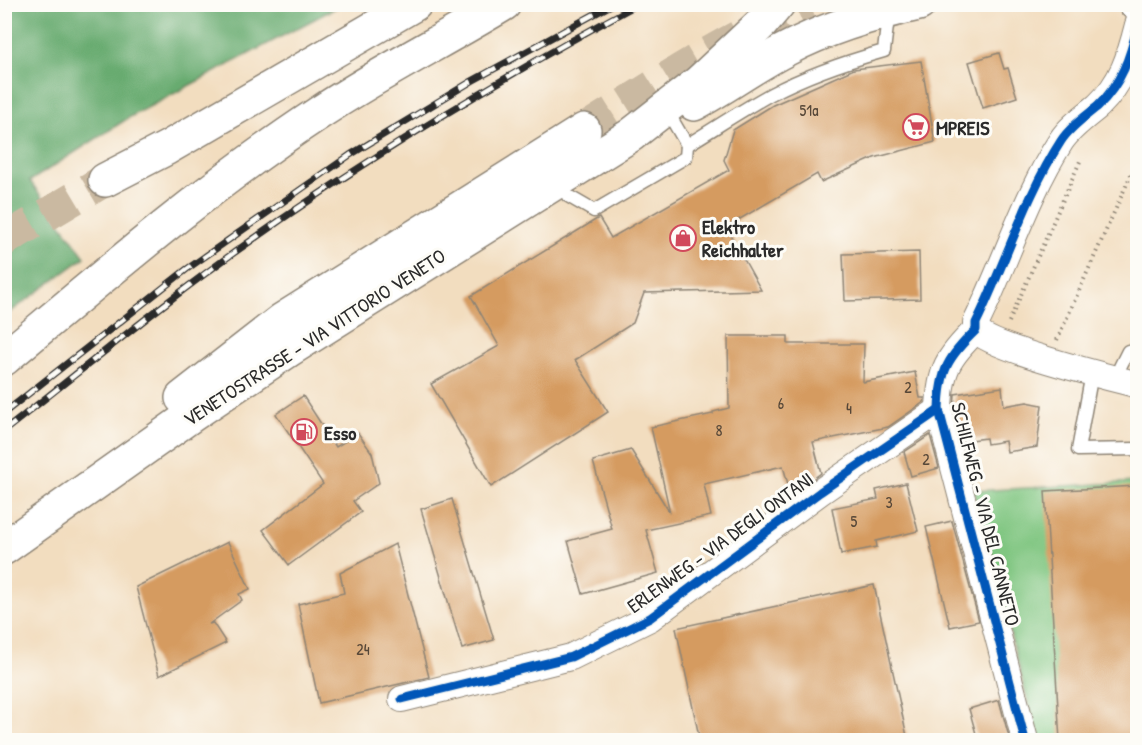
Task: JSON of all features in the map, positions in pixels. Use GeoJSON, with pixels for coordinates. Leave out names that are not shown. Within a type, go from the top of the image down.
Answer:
{"type":"FeatureCollection","features":[{"type":"Feature","properties":{"kind":"main road"},"geometry":{"type":"LineString","coordinates":[[105,180],[167,148],[415,4]]}},
{"type":"Feature","properties":{"kind":"main road"},"geometry":{"type":"LineString","coordinates":[[4,359],[200,200],[257,157],[319,113],[392,67],[504,4]]}},
{"type":"Feature","properties":{"kind":"main road"},"geometry":{"type":"LineString","coordinates":[[631,135],[699,82],[761,24],[778,4]]}},
{"type":"Feature","properties":{"kind":"main road"},"geometry":{"type":"LineString","coordinates":[[631,135],[718,91],[784,50],[819,33],[919,4]]}},
{"type":"Feature","properties":{"kind":"main road"},"geometry":{"type":"LineString","coordinates":[[17,540],[85,467],[178,400],[282,320],[584,130]]}},
{"type":"Feature","properties":{"kind":"main road","name":"VENETOSTRASSE - VIA VITTORIO VENETO"},"geometry":{"type":"LineString","coordinates":[[17,540],[192,415],[289,350],[631,135]]}},
{"type":"Feature","properties":{"kind":"street","name":"SCHILFWEG - VIA DEL CANNETO"},"geometry":{"type":"LineString","coordinates":[[1026,741],[939,410],[939,390],[946,364],[954,351],[976,330],[976,323],[1044,172],[1063,138],[1103,101],[1133,63],[1137,25]]}},
{"type":"Feature","properties":{"kind":"street"},"geometry":{"type":"LineString","coordinates":[[976,330],[989,340],[1127,382]]}},
{"type":"Feature","properties":{"kind":"street","name":"ERLENWEG - VIA DEGLI ONTANI"},"geometry":{"type":"LineString","coordinates":[[402,699],[572,657],[650,618],[820,492],[939,410]]}},
{"type":"Feature","properties":{"kind":"lane"},"geometry":{"type":"LineString","coordinates":[[687,145],[771,94],[850,60],[884,51],[887,26],[884,13]]}},
{"type":"Feature","properties":{"kind":"lane"},"geometry":{"type":"LineString","coordinates":[[558,182],[568,196],[594,211],[686,157],[687,145],[670,116]]}},
{"type":"Feature","properties":{"kind":"lane"},"geometry":{"type":"LineString","coordinates":[[1127,382],[1120,367],[1128,351]]}},
{"type":"Feature","properties":{"kind":"lane"},"geometry":{"type":"LineString","coordinates":[[1092,373],[1078,450],[1137,448]]}},
{"type":"Feature","properties":{"kind":"path"},"geometry":{"type":"LineString","coordinates":[[1008,323],[1085,149]]}},
{"type":"Feature","properties":{"kind":"path"},"geometry":{"type":"LineString","coordinates":[[1055,343],[1137,159]]}},
{"type":"Feature","properties":{"kind":"green space"},"geometry":{"type":"Polygon","coordinates":[[[5,4],[341,5],[130,117],[30,181],[85,257],[5,316],[5,4]]]}},
{"type":"Feature","properties":{"kind":"green space"},"geometry":{"type":"Polygon","coordinates":[[[1137,482],[1137,740],[1038,740],[973,491],[1137,482]]]}},
{"type":"Feature","properties":{"kind":"building"},"geometry":{"type":"Polygon","coordinates":[[[999,53],[1004,69],[1008,68],[1017,97],[983,108],[969,62],[999,53]]]}},
{"type":"Feature","properties":{"kind":"building"},"geometry":{"type":"Polygon","coordinates":[[[921,61],[935,142],[874,158],[821,182],[817,174],[726,227],[761,290],[644,293],[633,323],[575,360],[608,412],[491,487],[431,384],[499,346],[471,296],[599,218],[611,238],[729,170],[724,160],[733,130],[773,105],[854,69],[921,61]]]}},
{"type":"Feature","properties":{"kind":"building"},"geometry":{"type":"Polygon","coordinates":[[[919,252],[920,299],[845,301],[843,254],[919,252]]]}},
{"type":"Feature","properties":{"kind":"building"},"geometry":{"type":"Polygon","coordinates":[[[728,336],[788,336],[788,344],[864,344],[863,382],[915,372],[920,398],[925,398],[924,402],[888,427],[813,442],[821,473],[791,495],[783,466],[704,484],[711,516],[646,530],[658,573],[583,594],[568,541],[612,529],[593,461],[631,450],[670,513],[651,427],[713,414],[713,412],[729,408],[728,336]]]}},
{"type":"Feature","properties":{"kind":"building"},"geometry":{"type":"Polygon","coordinates":[[[1002,387],[1004,406],[1027,402],[1042,405],[1037,447],[1007,452],[1005,441],[987,444],[986,438],[963,441],[954,408],[955,394],[1002,387]]]}},
{"type":"Feature","properties":{"kind":"building"},"geometry":{"type":"Polygon","coordinates":[[[303,396],[336,447],[358,433],[372,453],[379,483],[353,501],[361,512],[289,565],[263,530],[323,484],[276,414],[303,396]]]}},
{"type":"Feature","properties":{"kind":"building"},"geometry":{"type":"Polygon","coordinates":[[[930,435],[939,468],[911,476],[904,452],[930,435]]]}},
{"type":"Feature","properties":{"kind":"building"},"geometry":{"type":"Polygon","coordinates":[[[906,483],[918,531],[876,541],[877,547],[841,554],[832,508],[878,499],[876,490],[906,483]]]}},
{"type":"Feature","properties":{"kind":"building"},"geometry":{"type":"Polygon","coordinates":[[[1137,486],[1137,741],[1060,741],[1045,491],[1137,486]]]}},
{"type":"Feature","properties":{"kind":"building"},"geometry":{"type":"Polygon","coordinates":[[[452,499],[494,640],[462,649],[421,509],[452,499]]]}},
{"type":"Feature","properties":{"kind":"building"},"geometry":{"type":"Polygon","coordinates":[[[952,521],[979,621],[950,627],[926,527],[952,521]]]}},
{"type":"Feature","properties":{"kind":"building"},"geometry":{"type":"Polygon","coordinates":[[[228,542],[250,589],[239,594],[242,600],[209,624],[213,623],[226,643],[159,676],[136,587],[228,542]]]}},
{"type":"Feature","properties":{"kind":"building"},"geometry":{"type":"Polygon","coordinates":[[[395,544],[429,677],[319,703],[298,604],[344,593],[340,573],[395,544]]]}},
{"type":"Feature","properties":{"kind":"building"},"geometry":{"type":"Polygon","coordinates":[[[874,585],[908,741],[700,741],[676,628],[874,585]]]}},
{"type":"Feature","properties":{"kind":"building"},"geometry":{"type":"Polygon","coordinates":[[[999,700],[1010,741],[978,741],[969,709],[999,700]]]}},
{"type":"Feature","properties":{"kind":"tunnel"},"geometry":{"type":"LineString","coordinates":[[584,130],[723,45],[780,16],[810,4]]}},
{"type":"Feature","properties":{"kind":"tunnel"},"geometry":{"type":"LineString","coordinates":[[4,240],[105,180]]}},
{"type":"Feature","properties":{"kind":"railway"},"geometry":{"type":"LineString","coordinates":[[4,413],[187,269],[350,155],[472,81],[613,4]]}},
{"type":"Feature","properties":{"kind":"railway"},"geometry":{"type":"LineString","coordinates":[[4,431],[189,286],[298,208],[441,116],[638,4]]}},
{"type":"Feature","properties":{"kind":"cycle path"},"geometry":{"type":"LineString","coordinates":[[1025,740],[939,410],[941,384],[952,357],[976,330],[976,323],[1048,162],[1069,131],[1098,106],[1119,79],[1128,59],[1138,25]]}},
{"type":"Feature","properties":{"kind":"cycle path"},"geometry":{"type":"LineString","coordinates":[[402,699],[571,657],[650,618],[820,492],[939,410]]}},
{"type":"Feature","properties":{"kind":"place","name":"MPREIS"},"geometry":{"type":"Point","coordinates":[916,127]}},
{"type":"Feature","properties":{"kind":"place","name":"Elektro Reichhalter"},"geometry":{"type":"Point","coordinates":[683,238]}},
{"type":"Feature","properties":{"kind":"place","name":"Esso"},"geometry":{"type":"Point","coordinates":[304,432]}}]}
